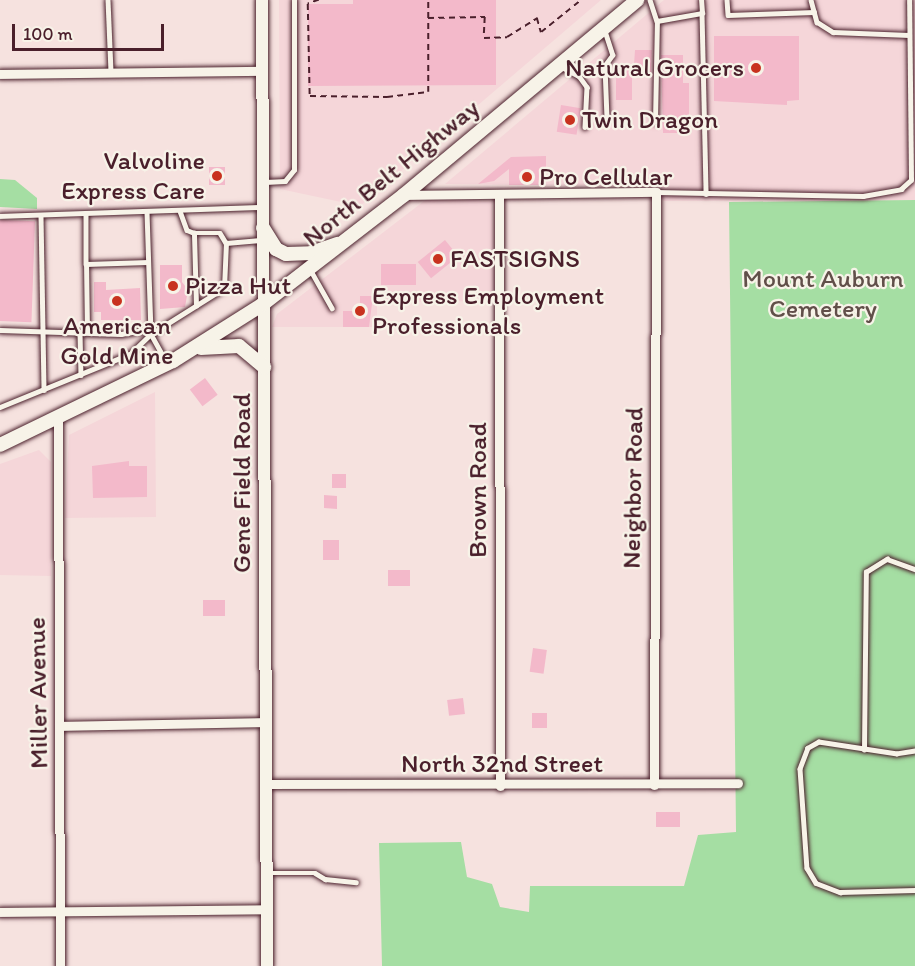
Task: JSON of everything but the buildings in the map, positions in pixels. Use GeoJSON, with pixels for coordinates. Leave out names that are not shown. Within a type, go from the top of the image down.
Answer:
{"type":"FeatureCollection","features":[{"type":"Feature","properties":{"kind":"main road","name":"North Belt Highway"},"geometry":{"type":"LineString","coordinates":[[0,445],[58,419],[167,364],[263,304],[404,195],[637,0]]}},
{"type":"Feature","properties":{"kind":"main road"},"geometry":{"type":"LineString","coordinates":[[263,234],[276,249],[286,254],[311,253],[347,241]]}},
{"type":"Feature","properties":{"kind":"main road"},"geometry":{"type":"LineString","coordinates":[[187,352],[214,344],[239,346],[264,367]]}},
{"type":"Feature","properties":{"kind":"street","name":"Gene Field Road"},"geometry":{"type":"LineString","coordinates":[[262,0],[267,966]]}},
{"type":"Feature","properties":{"kind":"street"},"geometry":{"type":"LineString","coordinates":[[0,74],[262,71]]}},
{"type":"Feature","properties":{"kind":"street"},"geometry":{"type":"LineString","coordinates":[[404,195],[656,192]]}},
{"type":"Feature","properties":{"kind":"street","name":"Neighbor Road"},"geometry":{"type":"LineString","coordinates":[[654,785],[656,192]]}},
{"type":"Feature","properties":{"kind":"street","name":"Brown Road"},"geometry":{"type":"LineString","coordinates":[[499,194],[500,786]]}},
{"type":"Feature","properties":{"kind":"street","name":"Miller Avenue"},"geometry":{"type":"LineString","coordinates":[[58,419],[60,966]]}},
{"type":"Feature","properties":{"kind":"street"},"geometry":{"type":"LineString","coordinates":[[59,726],[265,722]]}},
{"type":"Feature","properties":{"kind":"street","name":"North 32nd Street"},"geometry":{"type":"LineString","coordinates":[[266,784],[500,786],[738,783]]}},
{"type":"Feature","properties":{"kind":"street"},"geometry":{"type":"LineString","coordinates":[[0,912],[266,909]]}},
{"type":"Feature","properties":{"kind":"lane"},"geometry":{"type":"LineString","coordinates":[[108,0],[111,73]]}},
{"type":"Feature","properties":{"kind":"lane"},"geometry":{"type":"LineString","coordinates":[[263,182],[285,181],[294,170],[294,0]]}},
{"type":"Feature","properties":{"kind":"lane"},"geometry":{"type":"LineString","coordinates":[[650,0],[657,21],[655,122]]}},
{"type":"Feature","properties":{"kind":"lane"},"geometry":{"type":"LineString","coordinates":[[701,0],[706,195]]}},
{"type":"Feature","properties":{"kind":"lane"},"geometry":{"type":"LineString","coordinates":[[727,0],[728,15],[814,12]]}},
{"type":"Feature","properties":{"kind":"lane"},"geometry":{"type":"LineString","coordinates":[[811,0],[817,22],[833,32],[909,35]]}},
{"type":"Feature","properties":{"kind":"lane"},"geometry":{"type":"LineString","coordinates":[[656,192],[706,195],[863,196],[901,189],[911,180],[909,0]]}},
{"type":"Feature","properties":{"kind":"lane"},"geometry":{"type":"LineString","coordinates":[[657,21],[702,14]]}},
{"type":"Feature","properties":{"kind":"lane"},"geometry":{"type":"LineString","coordinates":[[604,28],[613,55],[605,66],[607,119]]}},
{"type":"Feature","properties":{"kind":"lane"},"geometry":{"type":"LineString","coordinates":[[560,66],[579,76],[587,87],[585,127]]}},
{"type":"Feature","properties":{"kind":"lane"},"geometry":{"type":"LineString","coordinates":[[0,216],[263,207]]}},
{"type":"Feature","properties":{"kind":"lane"},"geometry":{"type":"LineString","coordinates":[[0,407],[130,354],[150,332],[224,288],[226,243],[220,233],[194,233],[187,230],[180,211]]}},
{"type":"Feature","properties":{"kind":"lane"},"geometry":{"type":"LineString","coordinates":[[147,212],[150,332],[167,364]]}},
{"type":"Feature","properties":{"kind":"lane"},"geometry":{"type":"LineString","coordinates":[[86,214],[87,332]]}},
{"type":"Feature","properties":{"kind":"lane"},"geometry":{"type":"LineString","coordinates":[[41,216],[44,390]]}},
{"type":"Feature","properties":{"kind":"lane"},"geometry":{"type":"LineString","coordinates":[[194,233],[196,306]]}},
{"type":"Feature","properties":{"kind":"lane"},"geometry":{"type":"LineString","coordinates":[[226,243],[263,234]]}},
{"type":"Feature","properties":{"kind":"lane"},"geometry":{"type":"LineString","coordinates":[[86,264],[148,262]]}},
{"type":"Feature","properties":{"kind":"lane"},"geometry":{"type":"LineString","coordinates":[[310,269],[332,308]]}},
{"type":"Feature","properties":{"kind":"lane"},"geometry":{"type":"LineString","coordinates":[[0,330],[150,332]]}},
{"type":"Feature","properties":{"kind":"lane"},"geometry":{"type":"LineString","coordinates":[[80,332],[81,375]]}},
{"type":"Feature","properties":{"kind":"lane"},"geometry":{"type":"LineString","coordinates":[[864,750],[866,572],[887,559],[915,568]]}},
{"type":"Feature","properties":{"kind":"lane"},"geometry":{"type":"LineString","coordinates":[[915,751],[864,750],[819,742],[802,758],[807,868],[816,883],[840,892],[915,890]]}},
{"type":"Feature","properties":{"kind":"lane"},"geometry":{"type":"LineString","coordinates":[[266,873],[315,873],[325,879],[356,882]]}},
{"type":"Feature","properties":{"kind":"path"},"geometry":{"type":"LineString","coordinates":[[319,0],[308,4],[310,96],[387,97],[428,92],[428,0]]}},
{"type":"Feature","properties":{"kind":"path"},"geometry":{"type":"LineString","coordinates":[[428,0],[427,18],[485,17],[484,38],[507,37],[537,18],[541,32],[581,0]]}},
{"type":"Feature","properties":{"kind":"shaded area"},"geometry":{"type":"Polygon","coordinates":[[[279,0],[601,0],[360,206],[280,189],[279,0]]]}},
{"type":"Feature","properties":{"kind":"shaded area"},"geometry":{"type":"Polygon","coordinates":[[[664,0],[915,0],[915,200],[664,201],[648,186],[445,184],[664,0]]]}},
{"type":"Feature","properties":{"kind":"shaded area"},"geometry":{"type":"Polygon","coordinates":[[[428,198],[492,201],[495,301],[377,302],[377,327],[272,327],[277,314],[428,198]]]}},
{"type":"Feature","properties":{"kind":"shaded area"},"geometry":{"type":"Polygon","coordinates":[[[155,392],[156,517],[65,518],[69,435],[155,392]]]}},
{"type":"Feature","properties":{"kind":"shaded area"},"geometry":{"type":"Polygon","coordinates":[[[39,450],[51,462],[51,576],[0,575],[0,464],[39,450]]]}},
{"type":"Feature","properties":{"kind":"green space"},"geometry":{"type":"Polygon","coordinates":[[[0,179],[15,180],[37,198],[37,209],[0,207],[0,179]]]}},
{"type":"Feature","properties":{"kind":"green space","name":"Mount Auburn Cemetery"},"geometry":{"type":"Polygon","coordinates":[[[915,200],[915,966],[382,966],[379,843],[461,842],[467,877],[492,884],[500,907],[529,912],[530,886],[684,886],[698,835],[736,832],[729,202],[915,200]]]}},
{"type":"Feature","properties":{"kind":"place","name":"Natural Grocers"},"geometry":{"type":"Point","coordinates":[756,68]}},
{"type":"Feature","properties":{"kind":"place","name":"Twin Dragon"},"geometry":{"type":"Point","coordinates":[570,120]}},
{"type":"Feature","properties":{"kind":"place","name":"Valvoline Express Care"},"geometry":{"type":"Point","coordinates":[217,176]}},
{"type":"Feature","properties":{"kind":"place","name":"Pro Cellular"},"geometry":{"type":"Point","coordinates":[527,177]}},
{"type":"Feature","properties":{"kind":"place","name":"FASTSIGNS"},"geometry":{"type":"Point","coordinates":[438,259]}},
{"type":"Feature","properties":{"kind":"place","name":"Pizza Hut"},"geometry":{"type":"Point","coordinates":[173,286]}},
{"type":"Feature","properties":{"kind":"place","name":"American Gold Mine"},"geometry":{"type":"Point","coordinates":[117,301]}},
{"type":"Feature","properties":{"kind":"place","name":"Express Employment Professionals"},"geometry":{"type":"Point","coordinates":[360,311]}}]}
